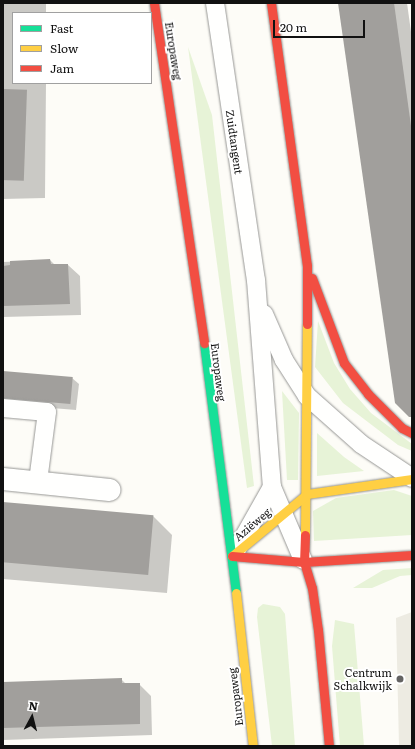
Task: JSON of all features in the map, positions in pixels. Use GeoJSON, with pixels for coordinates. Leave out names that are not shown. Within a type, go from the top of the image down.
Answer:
{"type":"FeatureCollection","features":[{"type":"Feature","properties":{"kind":"main road","name":"Europaweg"},"geometry":{"type":"LineString","coordinates":[[154,3],[184,196],[232,556],[253,746]]}},
{"type":"Feature","properties":{"kind":"main road"},"geometry":{"type":"LineString","coordinates":[[271,3],[307,266],[307,494],[304,562],[312,588],[318,630],[329,746]]}},
{"type":"Feature","properties":{"kind":"main road"},"geometry":{"type":"LineString","coordinates":[[307,266],[344,363],[368,394],[402,428],[412,433]]}},
{"type":"Feature","properties":{"kind":"main road"},"geometry":{"type":"LineString","coordinates":[[307,494],[412,479]]}},
{"type":"Feature","properties":{"kind":"main road","name":"Aziëweg"},"geometry":{"type":"LineString","coordinates":[[232,556],[307,494]]}},
{"type":"Feature","properties":{"kind":"main road","name":"Aziëweg"},"geometry":{"type":"LineString","coordinates":[[232,556],[304,562],[412,555]]}},
{"type":"Feature","properties":{"kind":"street"},"geometry":{"type":"LineString","coordinates":[[3,479],[38,481],[109,490]]}},
{"type":"Feature","properties":{"kind":"lane","name":"Zuidtangent"},"geometry":{"type":"LineString","coordinates":[[215,3],[256,280],[272,487],[304,562]]}},
{"type":"Feature","properties":{"kind":"lane","name":"Zuidtangent"},"geometry":{"type":"LineString","coordinates":[[256,280],[266,322],[284,360],[307,396],[361,444],[412,479]]}},
{"type":"Feature","properties":{"kind":"lane"},"geometry":{"type":"LineString","coordinates":[[3,408],[47,412],[38,481]]}},
{"type":"Feature","properties":{"kind":"lane"},"geometry":{"type":"LineString","coordinates":[[232,556],[272,487]]}},
{"type":"Feature","properties":{"kind":"green space"},"geometry":{"type":"Polygon","coordinates":[[[188,47],[212,115],[254,486],[247,488],[188,47]]]}},
{"type":"Feature","properties":{"kind":"green space"},"geometry":{"type":"Polygon","coordinates":[[[318,321],[334,363],[350,389],[371,413],[412,444],[412,451],[398,445],[343,403],[315,367],[318,321]]]}},
{"type":"Feature","properties":{"kind":"green space"},"geometry":{"type":"Polygon","coordinates":[[[282,391],[299,413],[298,480],[287,480],[282,391]]]}},
{"type":"Feature","properties":{"kind":"green space"},"geometry":{"type":"Polygon","coordinates":[[[317,433],[344,457],[364,471],[317,476],[317,433]]]}},
{"type":"Feature","properties":{"kind":"green space"},"geometry":{"type":"Polygon","coordinates":[[[394,490],[412,496],[412,535],[314,541],[313,511],[336,498],[394,490]]]}},
{"type":"Feature","properties":{"kind":"green space"},"geometry":{"type":"Polygon","coordinates":[[[412,568],[412,575],[400,576],[372,588],[353,588],[383,570],[412,568]]]}},
{"type":"Feature","properties":{"kind":"green space"},"geometry":{"type":"Polygon","coordinates":[[[263,604],[280,607],[285,614],[295,746],[272,746],[257,617],[258,608],[263,604]]]}},
{"type":"Feature","properties":{"kind":"green space"},"geometry":{"type":"Polygon","coordinates":[[[335,620],[354,624],[364,746],[340,746],[332,646],[335,620]]]}},
{"type":"Feature","properties":{"kind":"shaded area"},"geometry":{"type":"Polygon","coordinates":[[[412,612],[412,746],[399,746],[396,618],[412,612]]]}},
{"type":"Feature","properties":{"kind":"building"},"geometry":{"type":"Polygon","coordinates":[[[338,3],[394,3],[412,133],[412,417],[409,417],[395,403],[338,3]]]}},
{"type":"Feature","properties":{"kind":"building"},"geometry":{"type":"Polygon","coordinates":[[[3,89],[27,90],[24,181],[3,180],[3,89]]]}},
{"type":"Feature","properties":{"kind":"building"},"geometry":{"type":"Polygon","coordinates":[[[50,259],[51,264],[68,264],[70,304],[3,306],[3,266],[10,265],[10,261],[50,259]]]}},
{"type":"Feature","properties":{"kind":"building"},"geometry":{"type":"Polygon","coordinates":[[[3,371],[73,377],[70,404],[3,398],[3,371]]]}},
{"type":"Feature","properties":{"kind":"building"},"geometry":{"type":"Polygon","coordinates":[[[3,502],[153,515],[148,575],[3,562],[3,502]]]}},
{"type":"Feature","properties":{"kind":"building"},"geometry":{"type":"Polygon","coordinates":[[[122,678],[122,683],[140,683],[140,724],[3,728],[3,682],[122,678]]]}},
{"type":"Feature","properties":{"kind":"traffic: fast"},"geometry":{"type":"LineString","coordinates":[[204,343],[236,593]]}},
{"type":"Feature","properties":{"kind":"traffic: slow"},"geometry":{"type":"LineString","coordinates":[[305,535],[307,324]]}},
{"type":"Feature","properties":{"kind":"traffic: slow"},"geometry":{"type":"LineString","coordinates":[[232,556],[307,494],[412,479]]}},
{"type":"Feature","properties":{"kind":"traffic: slow"},"geometry":{"type":"LineString","coordinates":[[236,593],[253,746]]}},
{"type":"Feature","properties":{"kind":"traffic: jam"},"geometry":{"type":"LineString","coordinates":[[154,3],[204,343]]}},
{"type":"Feature","properties":{"kind":"traffic: jam"},"geometry":{"type":"LineString","coordinates":[[271,3],[307,266],[307,324]]}},
{"type":"Feature","properties":{"kind":"traffic: jam"},"geometry":{"type":"LineString","coordinates":[[312,278],[344,363],[368,394],[402,428],[412,433]]}},
{"type":"Feature","properties":{"kind":"traffic: jam"},"geometry":{"type":"LineString","coordinates":[[305,535],[304,562],[312,588],[318,630],[329,746]]}},
{"type":"Feature","properties":{"kind":"traffic: jam"},"geometry":{"type":"LineString","coordinates":[[232,556],[304,562],[412,555]]}},
{"type":"Feature","properties":{"kind":"place","name":"Centrum Schalkwijk"},"geometry":{"type":"Point","coordinates":[400,679]}}]}
